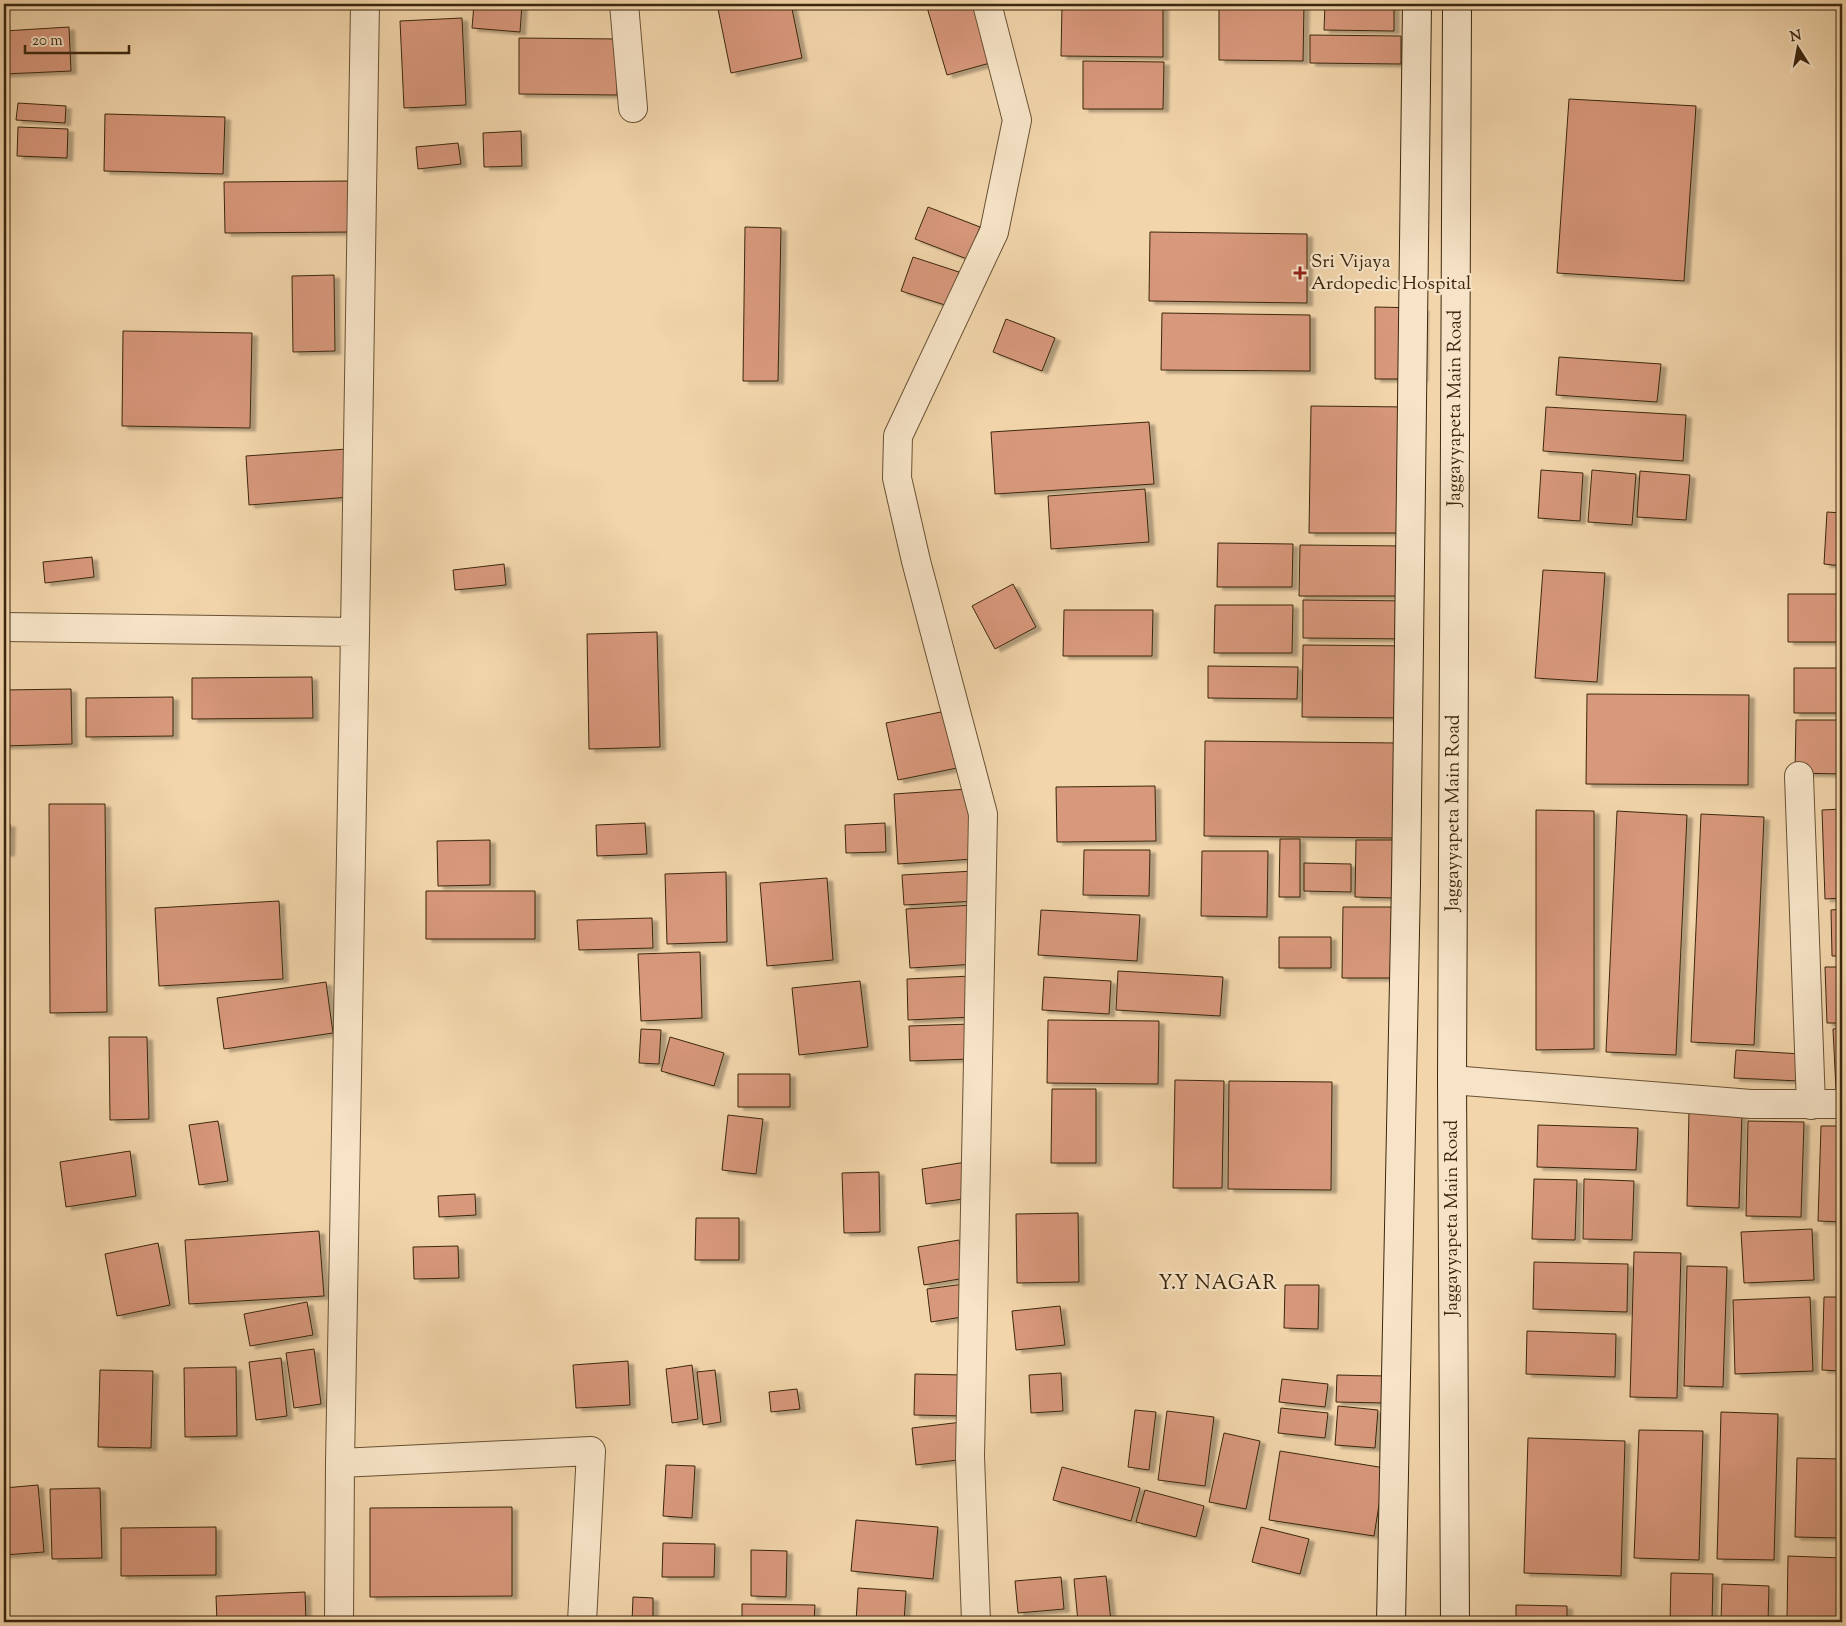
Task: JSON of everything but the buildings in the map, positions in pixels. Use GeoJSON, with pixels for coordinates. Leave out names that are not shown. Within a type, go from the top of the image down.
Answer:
{"type":"FeatureCollection","features":[{"type":"Feature","properties":{"kind":"street"},"geometry":{"type":"LineString","coordinates":[[339,1622],[340,1463],[365,4]]}},
{"type":"Feature","properties":{"kind":"street"},"geometry":{"type":"LineString","coordinates":[[624,4],[633,108]]}},
{"type":"Feature","properties":{"kind":"street"},"geometry":{"type":"LineString","coordinates":[[976,1622],[970,1456],[983,814],[916,561],[897,478],[898,436],[994,232],[1017,120],[987,4]]}},
{"type":"Feature","properties":{"kind":"street"},"geometry":{"type":"LineString","coordinates":[[1391,1622],[1405,893],[1417,4]]}},
{"type":"Feature","properties":{"kind":"street","name":"Jaggayyapeta Main Road"},"geometry":{"type":"LineString","coordinates":[[1455,1622],[1452,1080],[1457,4]]}},
{"type":"Feature","properties":{"kind":"street"},"geometry":{"type":"LineString","coordinates":[[4,627],[355,632]]}},
{"type":"Feature","properties":{"kind":"street"},"geometry":{"type":"LineString","coordinates":[[1799,776],[1811,1105]]}},
{"type":"Feature","properties":{"kind":"street"},"geometry":{"type":"LineString","coordinates":[[1452,1080],[1751,1104],[1842,1104]]}},
{"type":"Feature","properties":{"kind":"street"},"geometry":{"type":"LineString","coordinates":[[340,1463],[591,1451],[582,1622]]}},
{"type":"Feature","properties":{"kind":"place","name":"Sri Vijaya Ardopedic Hospital"},"geometry":{"type":"Point","coordinates":[1300,273]}},
{"type":"Feature","properties":{"kind":"district","name":"Y.Y NAGAR"},"geometry":{"type":"Point","coordinates":[1218,1284]}}]}
